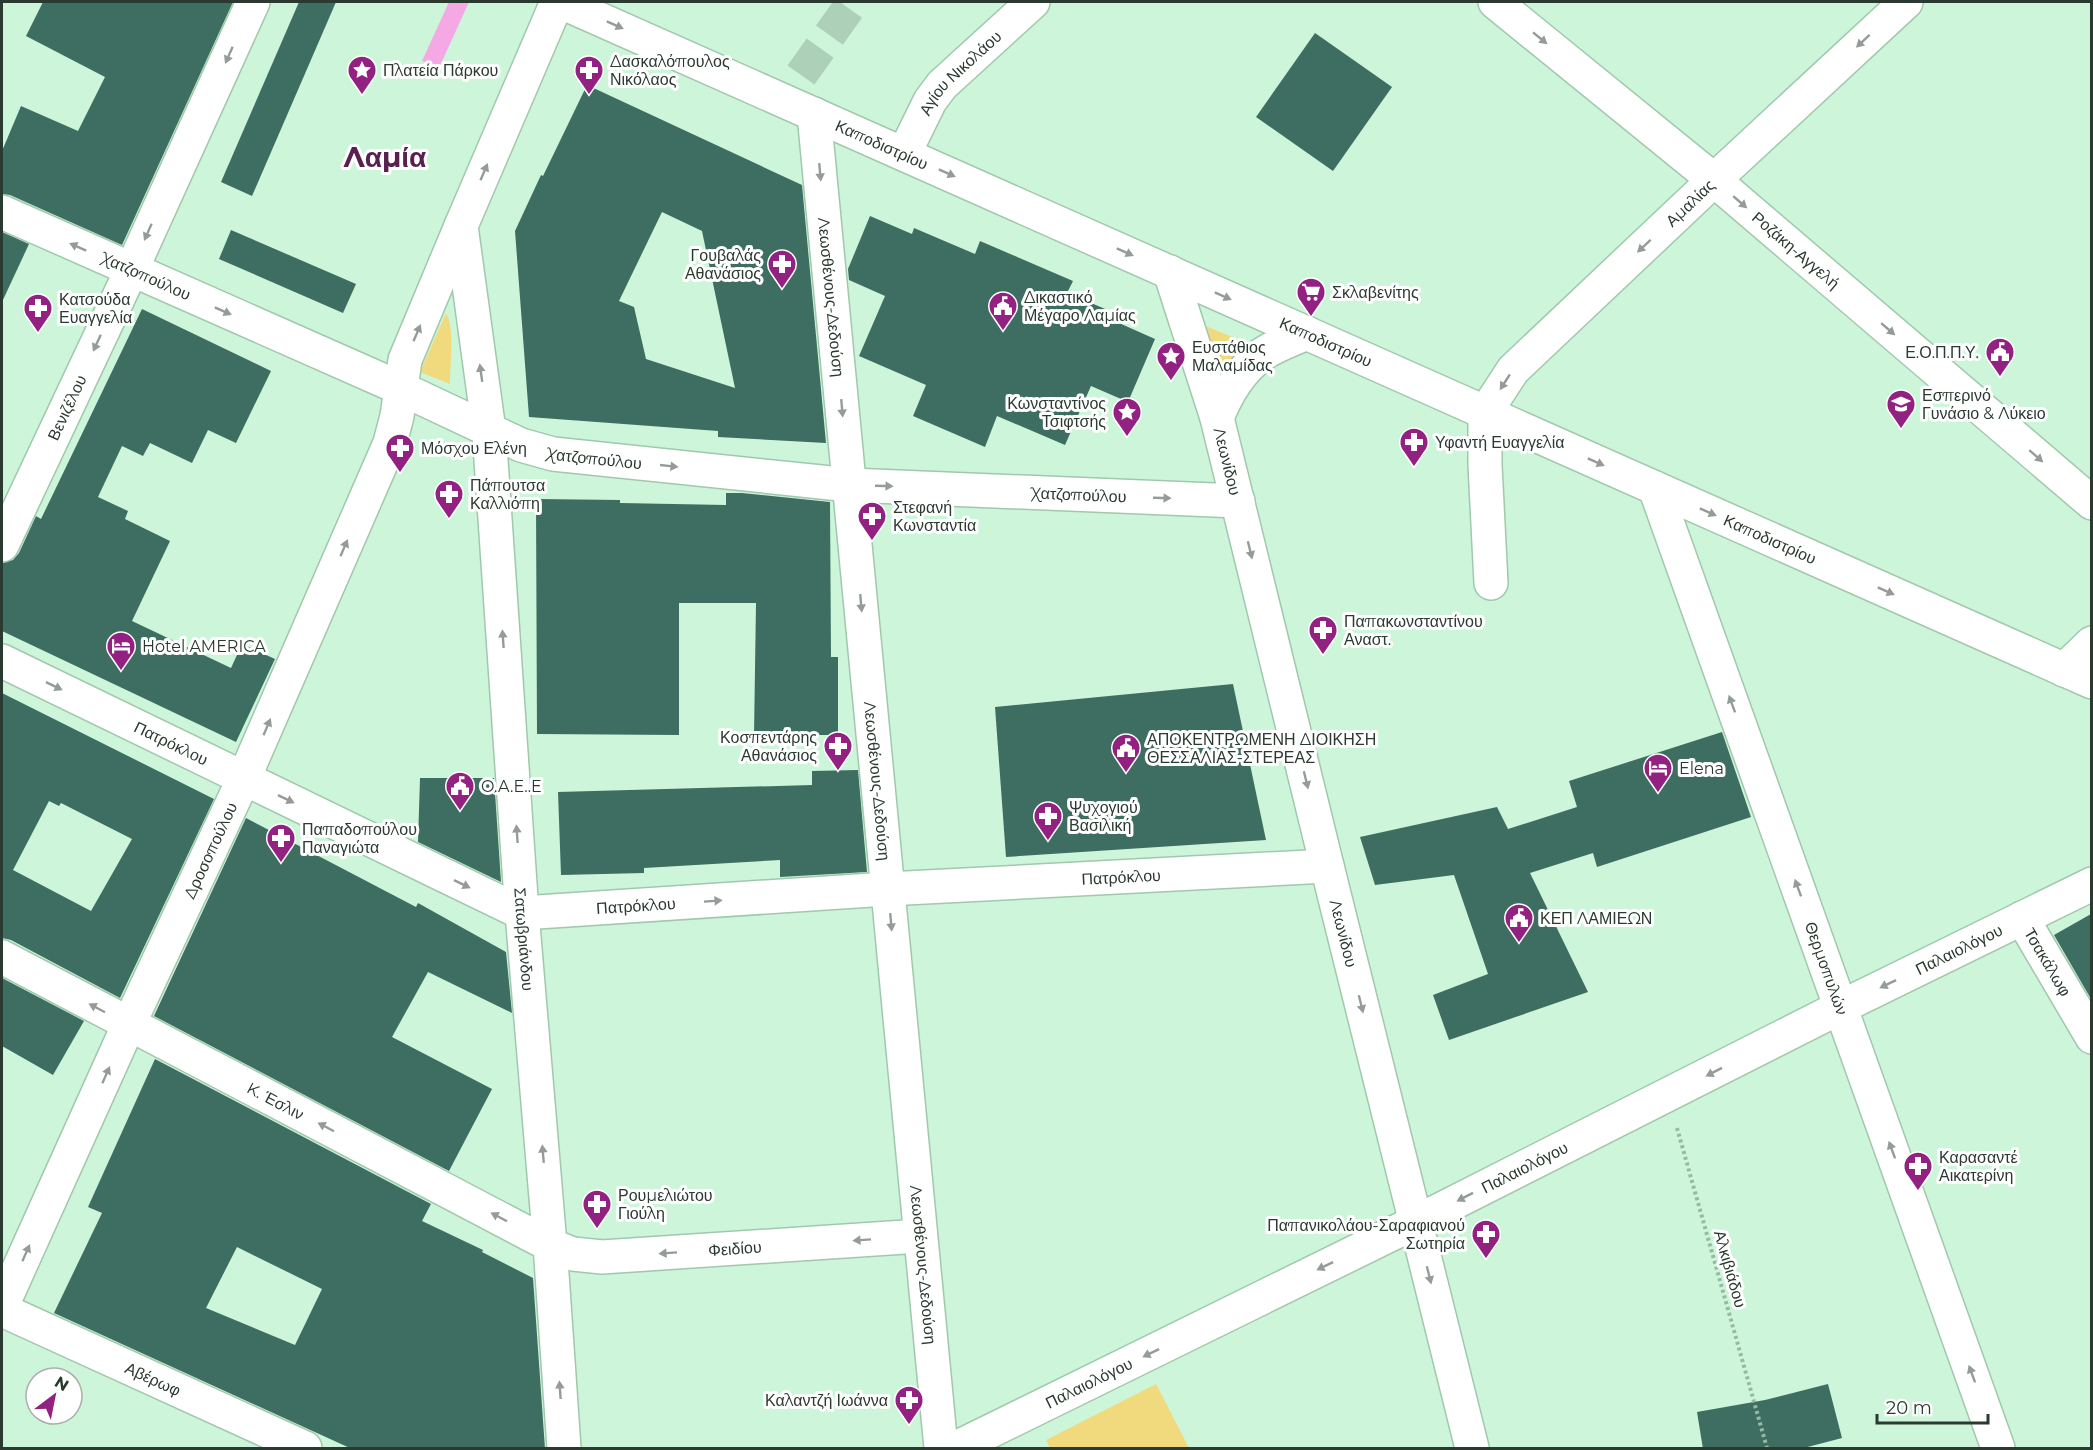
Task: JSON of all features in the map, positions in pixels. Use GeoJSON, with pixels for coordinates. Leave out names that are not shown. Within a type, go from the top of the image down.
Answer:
{"type":"FeatureCollection","features":[{"type":"Feature","properties":{"kind":"main road","name":"Βενιζέλου"},"geometry":{"type":"LineString","coordinates":[[2,545],[131,271],[253,2]]}},
{"type":"Feature","properties":{"kind":"main road","name":"Δροσοπούλου"},"geometry":{"type":"LineString","coordinates":[[2,1308],[129,1024],[244,778],[390,443],[405,360],[556,2]]}},
{"type":"Feature","properties":{"kind":"main road","name":"Καποδιστρίου"},"geometry":{"type":"LineString","coordinates":[[561,2],[2078,676]]}},
{"type":"Feature","properties":{"kind":"main road","name":"Αγίου Νικολάου"},"geometry":{"type":"LineString","coordinates":[[904,154],[930,101],[942,85],[1033,2]]}},
{"type":"Feature","properties":{"kind":"main road","name":"Ροζάκη-Αγγελή"},"geometry":{"type":"LineString","coordinates":[[1495,2],[1714,180],[2091,503]]}},
{"type":"Feature","properties":{"kind":"main road","name":"Αμαλίας"},"geometry":{"type":"LineString","coordinates":[[1485,413],[1513,369],[1906,2]]}},
{"type":"Feature","properties":{"kind":"main road","name":"Λεωσθένους-Δεδούση"},"geometry":{"type":"LineString","coordinates":[[814,114],[941,1449]]}},
{"type":"Feature","properties":{"kind":"main road","name":"Χατζοπούλου"},"geometry":{"type":"LineString","coordinates":[[2,212],[400,388],[520,446],[553,454],[850,485],[1238,501]]}},
{"type":"Feature","properties":{"kind":"main road","name":"Σατωβριάνδου"},"geometry":{"type":"LineString","coordinates":[[461,226],[489,431],[522,913],[550,1245],[564,1449]]}},
{"type":"Feature","properties":{"kind":"main road","name":"Λεωνίδου"},"geometry":{"type":"LineString","coordinates":[[1170,272],[1217,418],[1472,1449]]}},
{"type":"Feature","properties":{"kind":"main road","name":"Λεωνίδου"},"geometry":{"type":"LineString","coordinates":[[1217,418],[1233,387],[1260,357],[1307,333]]}},
{"type":"Feature","properties":{"kind":"main road"},"geometry":{"type":"LineString","coordinates":[[1485,413],[1485,465],[1491,583]]}},
{"type":"Feature","properties":{"kind":"main road","name":"Θερμοπυλών"},"geometry":{"type":"LineString","coordinates":[[1655,488],[1998,1449]]}},
{"type":"Feature","properties":{"kind":"main road"},"geometry":{"type":"LineString","coordinates":[[2078,676],[2091,643]]}},
{"type":"Feature","properties":{"kind":"main road","name":"Πατρόκλου"},"geometry":{"type":"LineString","coordinates":[[2,661],[522,913],[887,889],[1327,866]]}},
{"type":"Feature","properties":{"kind":"main road","name":"Παλαιολόγου"},"geometry":{"type":"LineString","coordinates":[[956,1449],[2091,884]]}},
{"type":"Feature","properties":{"kind":"main road","name":"Τσακάλωφ"},"geometry":{"type":"LineString","coordinates":[[2022,918],[2091,1037]]}},
{"type":"Feature","properties":{"kind":"main road","name":"K. Έσλιν"},"geometry":{"type":"LineString","coordinates":[[2,957],[550,1245]]}},
{"type":"Feature","properties":{"kind":"main road","name":"Φειδίου"},"geometry":{"type":"LineString","coordinates":[[550,1245],[573,1254],[602,1257],[920,1236]]}},
{"type":"Feature","properties":{"kind":"main road","name":"Αβέρωφ"},"geometry":{"type":"LineString","coordinates":[[2,1308],[305,1449]]}},
{"type":"Feature","properties":{"kind":"path","name":"Αλκιβιάδου"},"geometry":{"type":"LineString","coordinates":[[1668,1096],[1767,1449]]}},
{"type":"Feature","properties":{"kind":"shaded area"},"geometry":{"type":"Polygon","coordinates":[[[449,2],[469,2],[439,68],[422,61],[449,2]]]}},
{"type":"Feature","properties":{"kind":"shaded area"},"geometry":{"type":"Polygon","coordinates":[[[446,313],[451,337],[450,384],[420,372],[446,313]]]}},
{"type":"Feature","properties":{"kind":"shaded area"},"geometry":{"type":"Polygon","coordinates":[[[1203,325],[1252,345],[1242,351],[1221,371],[1214,347],[1203,325]]]}},
{"type":"Feature","properties":{"kind":"shaded area"},"geometry":{"type":"Polygon","coordinates":[[[1156,1384],[1189,1448],[1050,1448],[1046,1440],[1156,1384]]]}},
{"type":"Feature","properties":{"kind":"building"},"geometry":{"type":"Polygon","coordinates":[[[43,2],[233,2],[122,245],[10,195],[2,194],[2,151],[21,106],[78,131],[105,77],[26,36],[43,2]]]}},
{"type":"Feature","properties":{"kind":"building"},"geometry":{"type":"Polygon","coordinates":[[[299,2],[336,2],[252,196],[221,182],[299,2]]]}},
{"type":"Feature","properties":{"kind":"building"},"geometry":{"type":"Polygon","coordinates":[[[1315,33],[1392,87],[1333,171],[1256,117],[1315,33]]]}},
{"type":"Feature","properties":{"kind":"building"},"geometry":{"type":"Polygon","coordinates":[[[587,85],[802,185],[826,443],[718,437],[718,431],[529,417],[515,231],[541,175],[543,176],[587,85]],[[662,212],[619,301],[634,307],[646,359],[735,388],[702,231],[662,212]]]}},
{"type":"Feature","properties":{"kind":"building","name":"Δικαστικό Μέγαρο Λαμίας"},"geometry":{"type":"Polygon","coordinates":[[[870,216],[912,234],[914,228],[975,254],[980,241],[1073,281],[1067,293],[1122,316],[1119,323],[1155,339],[1128,402],[1091,386],[1065,445],[997,416],[985,447],[913,416],[926,385],[859,356],[885,296],[849,280],[848,269],[870,216]]]}},
{"type":"Feature","properties":{"kind":"building"},"geometry":{"type":"Polygon","coordinates":[[[231,230],[356,284],[343,313],[219,259],[231,230]]]}},
{"type":"Feature","properties":{"kind":"building"},"geometry":{"type":"Polygon","coordinates":[[[2,232],[29,244],[2,302],[2,232]]]}},
{"type":"Feature","properties":{"kind":"building"},"geometry":{"type":"Polygon","coordinates":[[[142,309],[271,371],[236,443],[208,430],[192,463],[150,443],[143,456],[122,446],[98,497],[128,511],[125,519],[170,541],[132,621],[231,668],[242,644],[275,659],[236,742],[2,631],[2,563],[13,560],[19,553],[36,516],[41,519],[142,309]]]}},
{"type":"Feature","properties":{"kind":"building"},"geometry":{"type":"Polygon","coordinates":[[[726,493],[830,502],[831,657],[838,657],[838,735],[754,735],[756,603],[679,603],[679,735],[537,734],[536,499],[726,505],[726,493]]]}},
{"type":"Feature","properties":{"kind":"building","name":"ΑΠΟΚΕΝΤΡΩΜΕΝΗ ΔΙΟΙΚΗΣΗ ΘΕΣΣΑΛΙΑΣ-ΣΤΕΡΕΑΣ"},"geometry":{"type":"Polygon","coordinates":[[[1233,684],[1266,840],[1006,857],[995,707],[1233,684]]]}},
{"type":"Feature","properties":{"kind":"building"},"geometry":{"type":"Polygon","coordinates":[[[2,693],[214,799],[120,998],[11,940],[2,938],[2,693]],[[49,801],[13,870],[91,911],[132,839],[61,803],[59,806],[49,801]]]}},
{"type":"Feature","properties":{"kind":"building"},"geometry":{"type":"Polygon","coordinates":[[[1722,732],[1751,817],[1597,867],[1593,853],[1530,873],[1588,992],[1449,1040],[1433,995],[1488,974],[1454,875],[1375,885],[1360,837],[1497,807],[1508,829],[1577,807],[1569,781],[1722,732]]]}},
{"type":"Feature","properties":{"kind":"building"},"geometry":{"type":"Polygon","coordinates":[[[858,770],[867,872],[780,877],[780,860],[644,868],[644,873],[561,875],[558,792],[812,785],[812,771],[858,770]]]}},
{"type":"Feature","properties":{"kind":"building","name":"O.A.E..E"},"geometry":{"type":"Polygon","coordinates":[[[420,778],[494,778],[501,882],[418,842],[420,778]]]}},
{"type":"Feature","properties":{"kind":"building"},"geometry":{"type":"Polygon","coordinates":[[[246,818],[416,907],[418,903],[506,952],[512,1013],[428,972],[392,1037],[492,1089],[449,1171],[154,1016],[246,818]]]}},
{"type":"Feature","properties":{"kind":"building"},"geometry":{"type":"Polygon","coordinates":[[[2091,914],[2091,999],[2054,935],[2091,914]]]}},
{"type":"Feature","properties":{"kind":"building"},"geometry":{"type":"Polygon","coordinates":[[[2,978],[84,1021],[53,1075],[2,1046],[2,978]]]}},
{"type":"Feature","properties":{"kind":"building"},"geometry":{"type":"Polygon","coordinates":[[[155,1059],[431,1204],[422,1221],[483,1250],[482,1252],[533,1278],[545,1449],[352,1449],[54,1313],[102,1213],[88,1207],[155,1059]],[[237,1247],[206,1308],[295,1345],[322,1289],[237,1247]]]}},
{"type":"Feature","properties":{"kind":"building"},"geometry":{"type":"Polygon","coordinates":[[[1828,1384],[1842,1438],[1800,1449],[1703,1449],[1697,1412],[1765,1400],[1828,1384]]]}},
{"type":"Feature","properties":{"kind":"tunnel"},"geometry":{"type":"LineString","coordinates":[[801,75],[853,2]]}},
{"type":"Feature","properties":{"kind":"place","name":"Πλατεία Πάρκου"},"geometry":{"type":"Point","coordinates":[362,96]}},
{"type":"Feature","properties":{"kind":"place","name":"Δασκαλόπουλος Νικόλαος"},"geometry":{"type":"Point","coordinates":[589,96]}},
{"type":"Feature","properties":{"kind":"place","name":"Γουβαλάς Αθανάσιος"},"geometry":{"type":"Point","coordinates":[782,290]}},
{"type":"Feature","properties":{"kind":"place","name":"Σκλαβενίτης"},"geometry":{"type":"Point","coordinates":[1311,318]}},
{"type":"Feature","properties":{"kind":"place","name":"Δικαστικό Μέγαρο Λαμίας"},"geometry":{"type":"Point","coordinates":[1003,332]}},
{"type":"Feature","properties":{"kind":"place","name":"Κατσούδα Ευαγγελία"},"geometry":{"type":"Point","coordinates":[38,334]}},
{"type":"Feature","properties":{"kind":"place","name":"Ε.Ο.Π.Π.Υ."},"geometry":{"type":"Point","coordinates":[2000,378]}},
{"type":"Feature","properties":{"kind":"place","name":"Ευστάθιος Μαλαμίδας"},"geometry":{"type":"Point","coordinates":[1171,382]}},
{"type":"Feature","properties":{"kind":"place","name":"Εσπερινό Γυνάσιο & Λύκειο"},"geometry":{"type":"Point","coordinates":[1901,430]}},
{"type":"Feature","properties":{"kind":"place","name":"Κωνσταντίνος Τσιφτσής"},"geometry":{"type":"Point","coordinates":[1127,438]}},
{"type":"Feature","properties":{"kind":"place","name":"Υφαντή Ευαγγελία"},"geometry":{"type":"Point","coordinates":[1414,468]}},
{"type":"Feature","properties":{"kind":"place","name":"Μόσχου Ελένη"},"geometry":{"type":"Point","coordinates":[400,474]}},
{"type":"Feature","properties":{"kind":"place","name":"Πάπουτσα Καλλιόπη"},"geometry":{"type":"Point","coordinates":[449,520]}},
{"type":"Feature","properties":{"kind":"place","name":"Στεφανή Κωνσταντία"},"geometry":{"type":"Point","coordinates":[872,542]}},
{"type":"Feature","properties":{"kind":"place","name":"Παπακωνσταντίνου Αναστ."},"geometry":{"type":"Point","coordinates":[1323,656]}},
{"type":"Feature","properties":{"kind":"place","name":"Hotel AMERICA"},"geometry":{"type":"Point","coordinates":[121,672]}},
{"type":"Feature","properties":{"kind":"place","name":"Κοσπεντάρης Αθανάσιος"},"geometry":{"type":"Point","coordinates":[838,772]}},
{"type":"Feature","properties":{"kind":"place","name":"ΑΠΟΚΕΝΤΡΩΜΕΝΗ ΔΙΟΙΚΗΣΗ ΘΕΣΣΑΛΙΑΣ-ΣΤΕΡΕΑΣ"},"geometry":{"type":"Point","coordinates":[1126,774]}},
{"type":"Feature","properties":{"kind":"place","name":"Elena"},"geometry":{"type":"Point","coordinates":[1658,794]}},
{"type":"Feature","properties":{"kind":"place","name":"O.A.E..E"},"geometry":{"type":"Point","coordinates":[460,812]}},
{"type":"Feature","properties":{"kind":"place","name":"Ψυχογιού Βασιλική"},"geometry":{"type":"Point","coordinates":[1048,842]}},
{"type":"Feature","properties":{"kind":"place","name":"Παπαδοπούλου Παναγιώτα"},"geometry":{"type":"Point","coordinates":[281,864]}},
{"type":"Feature","properties":{"kind":"place","name":"ΚΕΠ ΛΑΜΙΕΩΝ"},"geometry":{"type":"Point","coordinates":[1519,944]}},
{"type":"Feature","properties":{"kind":"place","name":"Καρασαντέ Αικατερίνη"},"geometry":{"type":"Point","coordinates":[1918,1192]}},
{"type":"Feature","properties":{"kind":"place","name":"Ρουμελιώτου Γιούλη"},"geometry":{"type":"Point","coordinates":[597,1230]}},
{"type":"Feature","properties":{"kind":"place","name":"Παπανικολάου-Σαραφιανού Σωτηρία"},"geometry":{"type":"Point","coordinates":[1486,1260]}},
{"type":"Feature","properties":{"kind":"place","name":"Καλαντζή Ιωάννα"},"geometry":{"type":"Point","coordinates":[909,1426]}},
{"type":"Feature","properties":{"kind":"district","name":"Λαμία"},"geometry":{"type":"Point","coordinates":[385,157]}}]}
